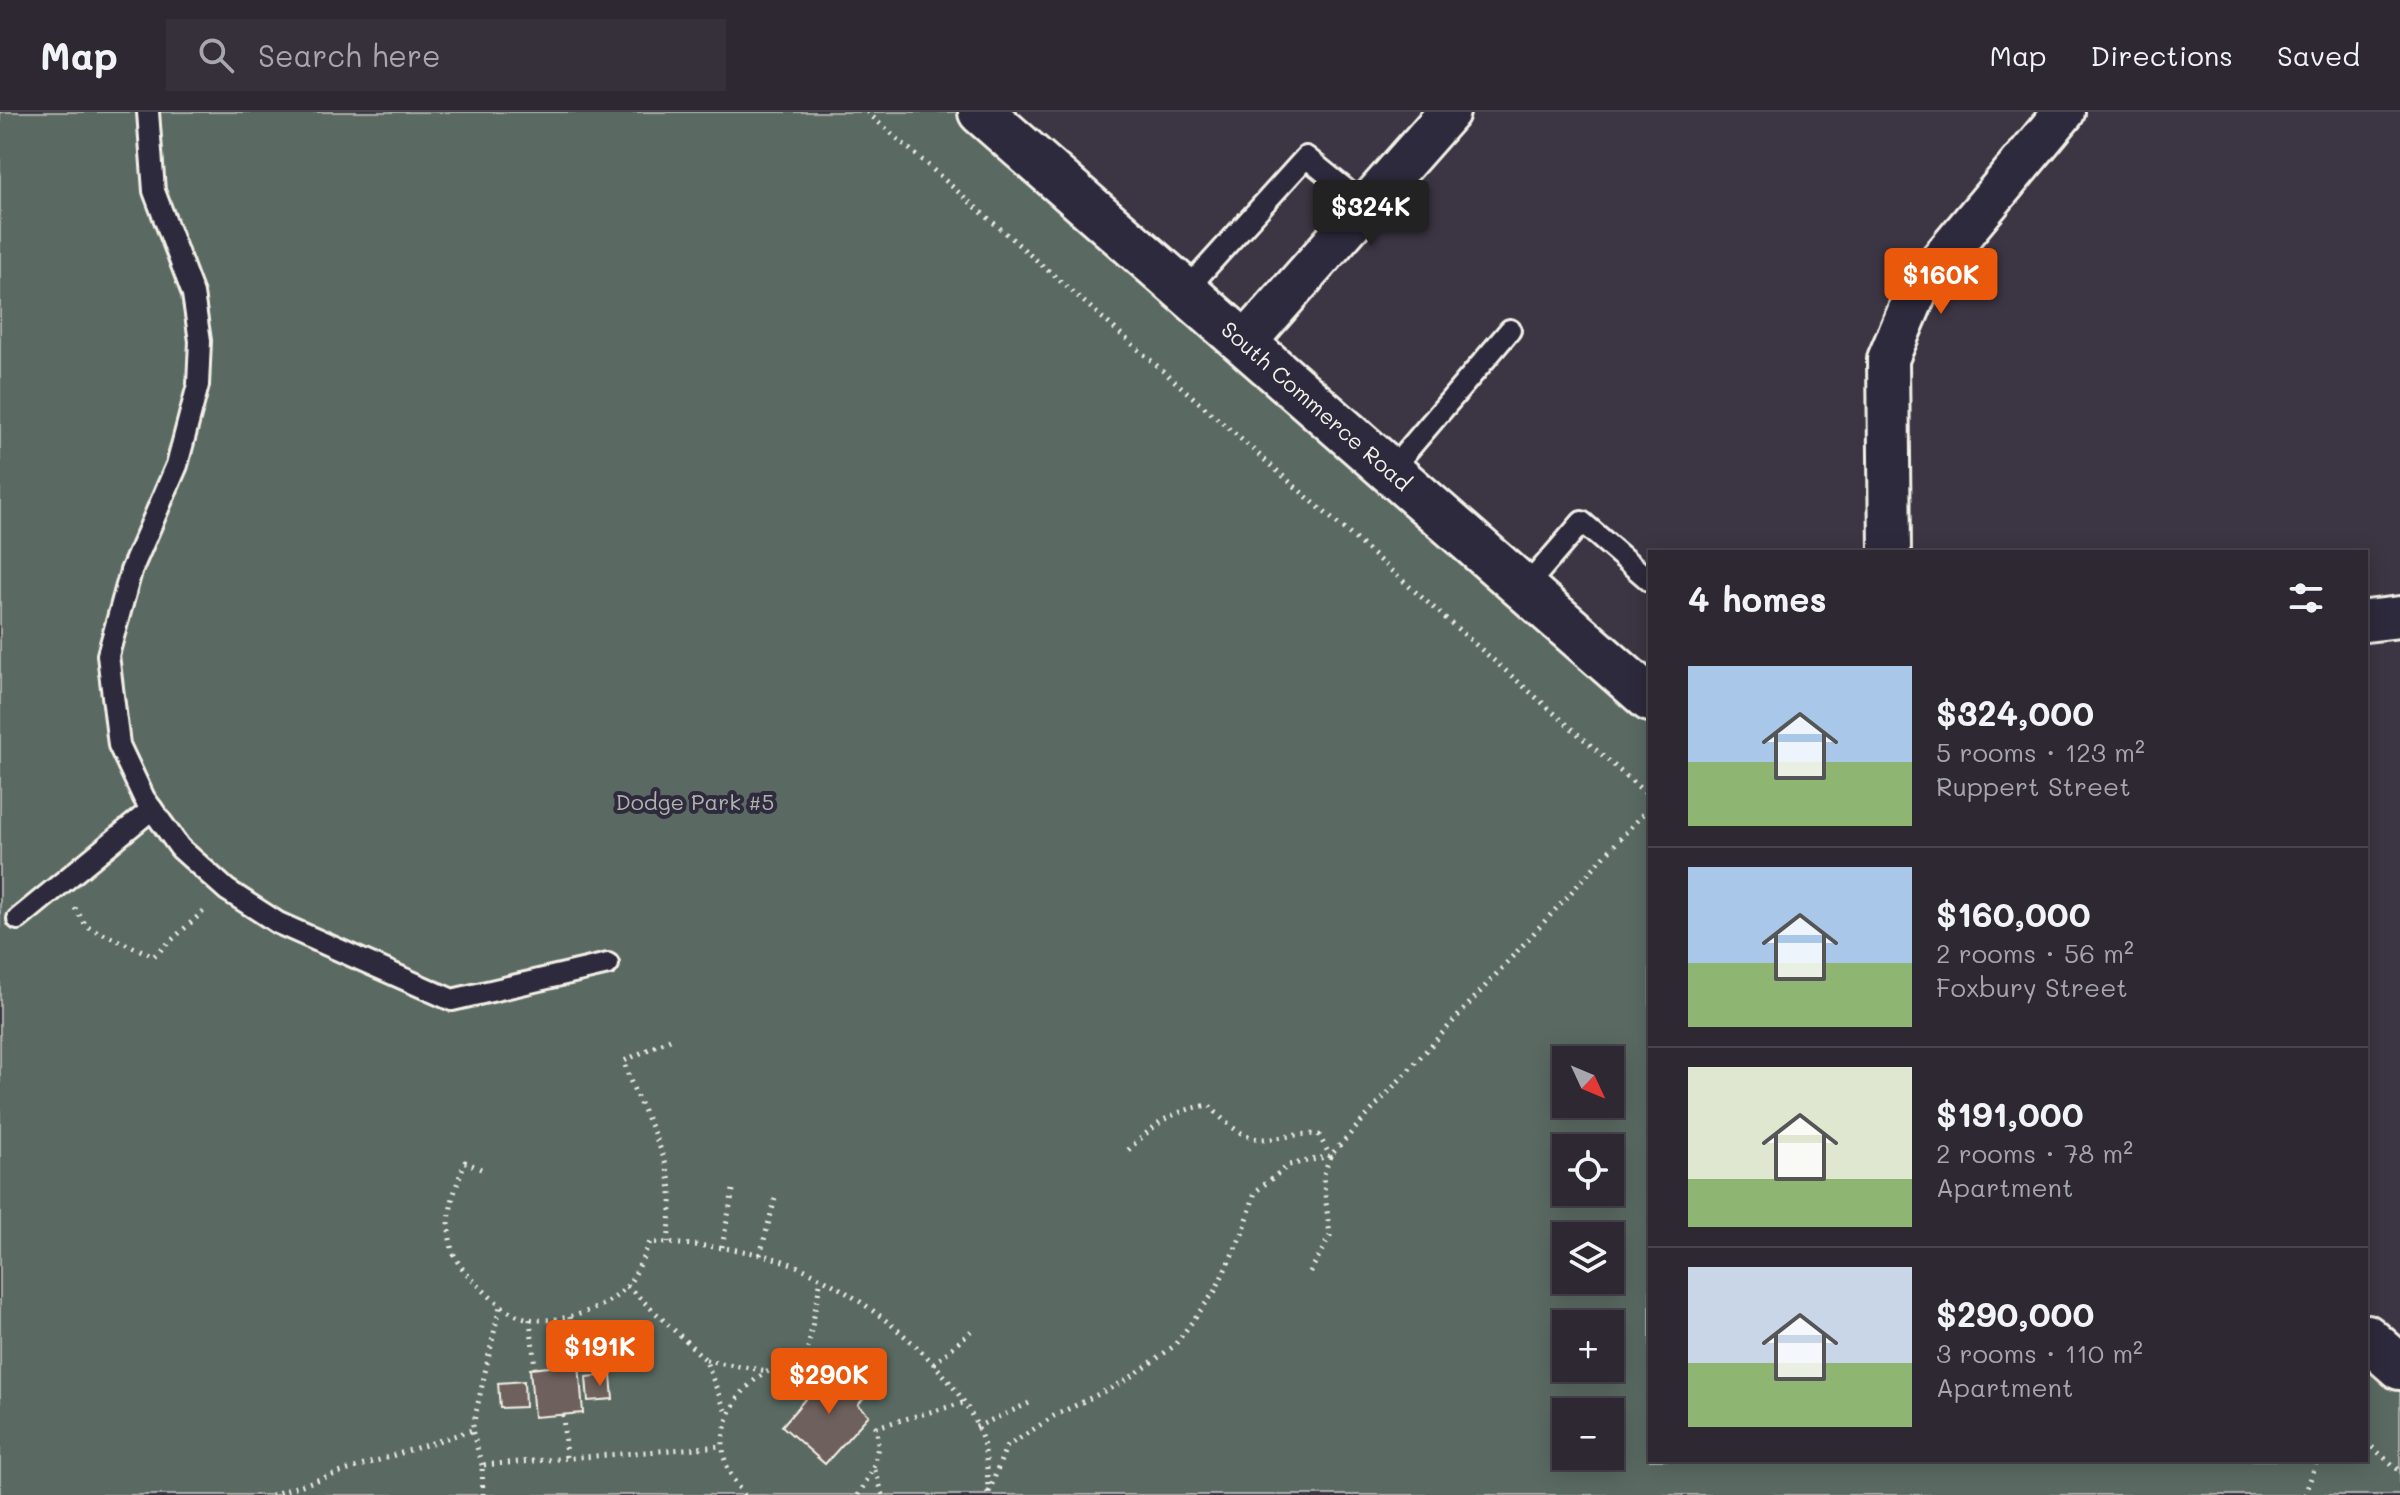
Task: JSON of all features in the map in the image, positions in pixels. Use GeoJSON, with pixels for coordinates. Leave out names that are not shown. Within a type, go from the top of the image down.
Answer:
{"type":"FeatureCollection","features":[{"type":"Feature","properties":{"kind":"street","name":"South Commerce Road"},"geometry":{"type":"LineString","coordinates":[[981,112],[1648,697]]}},
{"type":"Feature","properties":{"kind":"street"},"geometry":{"type":"LineString","coordinates":[[1246,342],[1449,112]]}},
{"type":"Feature","properties":{"kind":"street"},"geometry":{"type":"LineString","coordinates":[[1890,550],[1888,359],[1919,286],[2064,112]]}},
{"type":"Feature","properties":{"kind":"street"},"geometry":{"type":"LineString","coordinates":[[2368,621],[2400,617]]}},
{"type":"Feature","properties":{"kind":"street"},"geometry":{"type":"LineString","coordinates":[[2368,1339],[2400,1367]]}},
{"type":"Feature","properties":{"kind":"lane"},"geometry":{"type":"LineString","coordinates":[[148,112],[154,191],[193,294],[200,341],[198,385],[177,465],[131,571],[108,655],[119,745],[144,798],[180,848],[227,890],[278,923],[452,1000],[608,964]]}},
{"type":"Feature","properties":{"kind":"lane"},"geometry":{"type":"LineString","coordinates":[[1186,290],[1306,157],[1366,206]]}},
{"type":"Feature","properties":{"kind":"lane"},"geometry":{"type":"LineString","coordinates":[[1391,470],[1510,330]]}},
{"type":"Feature","properties":{"kind":"lane"},"geometry":{"type":"LineString","coordinates":[[1525,588],[1582,522],[1648,579]]}},
{"type":"Feature","properties":{"kind":"lane"},"geometry":{"type":"LineString","coordinates":[[18,919],[152,809]]}},
{"type":"Feature","properties":{"kind":"path"},"geometry":{"type":"LineString","coordinates":[[867,112],[1648,795]]}},
{"type":"Feature","properties":{"kind":"path"},"geometry":{"type":"LineString","coordinates":[[1310,1272],[1330,1236],[1323,1177],[1330,1156],[1648,808]]}},
{"type":"Feature","properties":{"kind":"path"},"geometry":{"type":"LineString","coordinates":[[60,884],[87,927],[154,956],[227,890]]}},
{"type":"Feature","properties":{"kind":"path"},"geometry":{"type":"LineString","coordinates":[[668,1243],[672,1206],[669,1174],[629,1082],[624,1061],[670,1039]]}},
{"type":"Feature","properties":{"kind":"path"},"geometry":{"type":"LineString","coordinates":[[1125,1153],[1159,1121],[1183,1110],[1209,1105],[1229,1127],[1259,1139],[1303,1132],[1319,1135],[1330,1156]]}},
{"type":"Feature","properties":{"kind":"path"},"geometry":{"type":"LineString","coordinates":[[988,1494],[1006,1447],[1054,1416],[1127,1380],[1174,1346],[1215,1291],[1244,1230],[1255,1192],[1289,1165],[1330,1156]]}},
{"type":"Feature","properties":{"kind":"path"},"geometry":{"type":"LineString","coordinates":[[481,1169],[465,1162],[453,1195],[449,1226],[453,1253],[462,1270],[500,1306],[530,1319],[570,1317],[602,1306],[627,1286],[650,1242],[722,1247],[787,1263],[821,1278],[896,1326],[934,1364],[963,1403],[984,1445],[988,1494]]}},
{"type":"Feature","properties":{"kind":"path"},"geometry":{"type":"LineString","coordinates":[[722,1247],[733,1190]]}},
{"type":"Feature","properties":{"kind":"path"},"geometry":{"type":"LineString","coordinates":[[760,1255],[775,1199]]}},
{"type":"Feature","properties":{"kind":"path"},"geometry":{"type":"LineString","coordinates":[[744,1495],[730,1476],[722,1446],[727,1415],[743,1390],[768,1371],[805,1365],[821,1278]]}},
{"type":"Feature","properties":{"kind":"path"},"geometry":{"type":"LineString","coordinates":[[627,1286],[705,1359],[727,1415]]}},
{"type":"Feature","properties":{"kind":"path"},"geometry":{"type":"LineString","coordinates":[[483,1495],[482,1465],[472,1430],[500,1306]]}},
{"type":"Feature","properties":{"kind":"path"},"geometry":{"type":"LineString","coordinates":[[570,1317],[573,1365]]}},
{"type":"Feature","properties":{"kind":"path"},"geometry":{"type":"LineString","coordinates":[[530,1319],[535,1368]]}},
{"type":"Feature","properties":{"kind":"path"},"geometry":{"type":"LineString","coordinates":[[934,1364],[971,1331]]}},
{"type":"Feature","properties":{"kind":"path"},"geometry":{"type":"LineString","coordinates":[[705,1359],[768,1371]]}},
{"type":"Feature","properties":{"kind":"path"},"geometry":{"type":"LineString","coordinates":[[976,1427],[1034,1401]]}},
{"type":"Feature","properties":{"kind":"path"},"geometry":{"type":"LineString","coordinates":[[858,1495],[874,1469],[879,1439],[876,1427],[963,1403]]}},
{"type":"Feature","properties":{"kind":"path"},"geometry":{"type":"LineString","coordinates":[[563,1415],[566,1458]]}},
{"type":"Feature","properties":{"kind":"path"},"geometry":{"type":"LineString","coordinates":[[271,1495],[472,1430]]}},
{"type":"Feature","properties":{"kind":"path"},"geometry":{"type":"LineString","coordinates":[[2368,1444],[2400,1471]]}},
{"type":"Feature","properties":{"kind":"path"},"geometry":{"type":"LineString","coordinates":[[482,1465],[722,1446]]}},
{"type":"Feature","properties":{"kind":"path"},"geometry":{"type":"LineString","coordinates":[[2305,1495],[2316,1462]]}},
{"type":"Feature","properties":{"kind":"path"},"geometry":{"type":"LineString","coordinates":[[874,1469],[883,1495]]}},
{"type":"Feature","properties":{"kind":"green space","name":"Dodge Park #5"},"geometry":{"type":"Polygon","coordinates":[[[0,112],[962,112],[1648,716],[1648,1462],[2368,1462],[2368,1350],[2400,1378],[2400,1495],[0,1495],[0,112]]]}},
{"type":"Feature","properties":{"kind":"building"},"geometry":{"type":"Polygon","coordinates":[[[579,1364],[583,1413],[534,1417],[530,1369],[579,1364]]]}},
{"type":"Feature","properties":{"kind":"building"},"geometry":{"type":"Polygon","coordinates":[[[848,1371],[870,1390],[858,1405],[869,1415],[825,1464],[782,1426],[824,1377],[835,1387],[848,1371]]]}},
{"type":"Feature","properties":{"kind":"building"},"geometry":{"type":"Polygon","coordinates":[[[611,1375],[613,1399],[588,1401],[586,1377],[611,1375]]]}},
{"type":"Feature","properties":{"kind":"building"},"geometry":{"type":"Polygon","coordinates":[[[524,1381],[525,1407],[500,1408],[498,1383],[524,1381]]]}}]}
